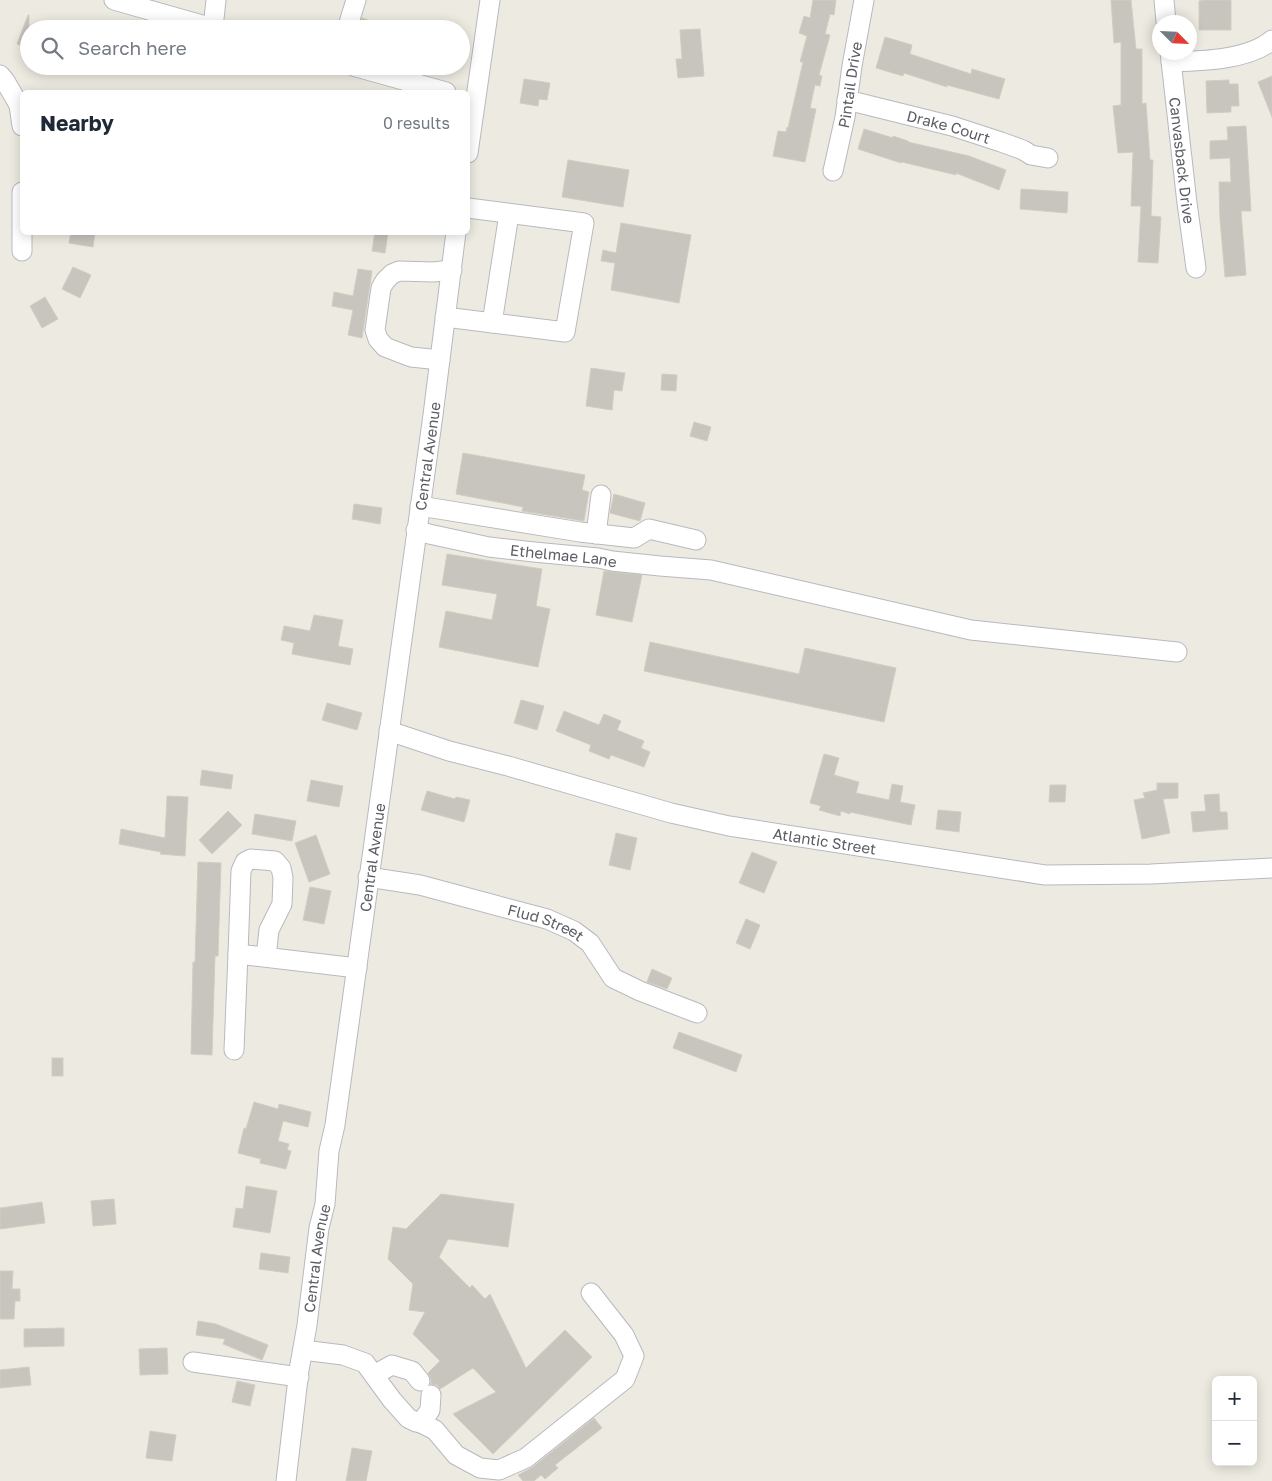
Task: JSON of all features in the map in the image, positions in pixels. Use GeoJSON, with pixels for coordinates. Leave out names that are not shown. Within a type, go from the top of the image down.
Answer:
{"type":"FeatureCollection","features":[{"type":"Feature","properties":{"kind":"street"},"geometry":{"type":"LineString","coordinates":[[114,0],[186,20]]}},
{"type":"Feature","properties":{"kind":"street"},"geometry":{"type":"LineString","coordinates":[[215,20],[216,0]]}},
{"type":"Feature","properties":{"kind":"street"},"geometry":{"type":"LineString","coordinates":[[350,20],[356,0]]}},
{"type":"Feature","properties":{"kind":"street"},"geometry":{"type":"LineString","coordinates":[[470,117],[471,99],[490,0]]}},
{"type":"Feature","properties":{"kind":"street","name":"Pintail Drive"},"geometry":{"type":"LineString","coordinates":[[833,171],[845,116],[864,0]]}},
{"type":"Feature","properties":{"kind":"street"},"geometry":{"type":"LineString","coordinates":[[1164,0],[1165,15]]}},
{"type":"Feature","properties":{"kind":"street"},"geometry":{"type":"LineString","coordinates":[[1190,60],[1197,61],[1250,54],[1272,40]]}},
{"type":"Feature","properties":{"kind":"street","name":"Canvasback Drive"},"geometry":{"type":"LineString","coordinates":[[1171,60],[1196,268]]}},
{"type":"Feature","properties":{"kind":"street"},"geometry":{"type":"LineString","coordinates":[[0,75],[19,105],[20,112]]}},
{"type":"Feature","properties":{"kind":"street"},"geometry":{"type":"LineString","coordinates":[[385,75],[439,90]]}},
{"type":"Feature","properties":{"kind":"street","name":"Drake Court"},"geometry":{"type":"LineString","coordinates":[[847,100],[952,126],[1023,150],[1031,155],[1048,158]]}},
{"type":"Feature","properties":{"kind":"street"},"geometry":{"type":"LineString","coordinates":[[445,317],[565,332],[584,224],[470,208]]}},
{"type":"Feature","properties":{"kind":"street"},"geometry":{"type":"LineString","coordinates":[[492,323],[509,214]]}},
{"type":"Feature","properties":{"kind":"street"},"geometry":{"type":"LineString","coordinates":[[22,235],[22,251]]}},
{"type":"Feature","properties":{"kind":"street","name":"Central Avenue"},"geometry":{"type":"LineString","coordinates":[[286,1481],[456,235]]}},
{"type":"Feature","properties":{"kind":"street"},"geometry":{"type":"LineString","coordinates":[[440,360],[411,357],[385,347],[378,339],[375,330],[381,288],[392,274],[399,271],[433,272],[452,270]]}},
{"type":"Feature","properties":{"kind":"street"},"geometry":{"type":"LineString","coordinates":[[596,534],[601,495]]}},
{"type":"Feature","properties":{"kind":"street"},"geometry":{"type":"LineString","coordinates":[[420,506],[596,534],[634,538],[649,529],[696,540]]}},
{"type":"Feature","properties":{"kind":"street","name":"Ethelmae Lane"},"geometry":{"type":"LineString","coordinates":[[416,530],[489,547],[711,570],[971,630],[1177,652]]}},
{"type":"Feature","properties":{"kind":"street","name":"Atlantic Street"},"geometry":{"type":"LineString","coordinates":[[389,731],[449,751],[671,813],[729,826],[1045,874],[1151,874],[1272,868]]}},
{"type":"Feature","properties":{"kind":"street"},"geometry":{"type":"LineString","coordinates":[[234,1050],[241,871],[245,862],[251,859],[276,861],[281,868],[283,878],[282,904],[269,930],[266,957]]}},
{"type":"Feature","properties":{"kind":"street","name":"Flud Street"},"geometry":{"type":"LineString","coordinates":[[368,877],[420,885],[547,919],[574,931],[590,943],[613,978],[640,991],[697,1013]]}},
{"type":"Feature","properties":{"kind":"street"},"geometry":{"type":"LineString","coordinates":[[238,954],[357,968]]}},
{"type":"Feature","properties":{"kind":"street"},"geometry":{"type":"LineString","coordinates":[[303,1350],[342,1355],[365,1363],[392,1400],[408,1418],[436,1430],[456,1455],[480,1468],[499,1470],[526,1458],[625,1378],[634,1356],[624,1335],[591,1293]]}},
{"type":"Feature","properties":{"kind":"street"},"geometry":{"type":"LineString","coordinates":[[193,1362],[299,1376]]}},
{"type":"Feature","properties":{"kind":"street"},"geometry":{"type":"LineString","coordinates":[[374,1375],[392,1365],[412,1371],[425,1388],[430,1410],[421,1423]]}},
{"type":"Feature","properties":{"kind":"building"},"geometry":{"type":"Polygon","coordinates":[[[813,0],[836,0],[834,15],[830,14],[825,34],[830,35],[819,75],[822,76],[820,86],[815,85],[810,108],[816,109],[805,162],[773,156],[778,131],[786,132],[788,128],[803,62],[800,62],[807,36],[799,33],[804,16],[810,18],[813,0]]]}},
{"type":"Feature","properties":{"kind":"building"},"geometry":{"type":"Polygon","coordinates":[[[1111,0],[1131,0],[1136,49],[1142,49],[1142,104],[1146,103],[1150,160],[1153,160],[1151,216],[1161,217],[1158,263],[1138,262],[1141,206],[1131,206],[1133,152],[1118,153],[1113,106],[1121,105],[1121,42],[1114,43],[1111,0]]]}},
{"type":"Feature","properties":{"kind":"building"},"geometry":{"type":"Polygon","coordinates":[[[1231,0],[1231,30],[1199,30],[1199,1],[1231,0]]]}},
{"type":"Feature","properties":{"kind":"building"},"geometry":{"type":"Polygon","coordinates":[[[700,29],[704,76],[678,78],[676,59],[682,59],[680,30],[700,29]]]}},
{"type":"Feature","properties":{"kind":"building"},"geometry":{"type":"Polygon","coordinates":[[[885,37],[912,45],[910,54],[971,74],[972,69],[1005,79],[999,99],[947,85],[947,87],[904,73],[903,76],[876,68],[885,37]]]}},
{"type":"Feature","properties":{"kind":"building"},"geometry":{"type":"Polygon","coordinates":[[[1272,76],[1272,117],[1258,82],[1272,76]]]}},
{"type":"Feature","properties":{"kind":"building"},"geometry":{"type":"Polygon","coordinates":[[[524,79],[550,83],[547,100],[539,99],[538,106],[520,103],[524,79]]]}},
{"type":"Feature","properties":{"kind":"building"},"geometry":{"type":"Polygon","coordinates":[[[1229,80],[1229,84],[1238,84],[1239,106],[1231,106],[1231,112],[1207,113],[1206,81],[1229,80]]]}},
{"type":"Feature","properties":{"kind":"building"},"geometry":{"type":"Polygon","coordinates":[[[1246,126],[1251,211],[1241,211],[1246,275],[1225,277],[1219,182],[1231,182],[1230,158],[1210,159],[1210,141],[1228,140],[1227,127],[1246,126]]]}},
{"type":"Feature","properties":{"kind":"building"},"geometry":{"type":"Polygon","coordinates":[[[864,129],[893,138],[893,136],[908,142],[969,156],[1006,170],[999,190],[956,173],[956,175],[901,163],[858,149],[864,129]]]}},
{"type":"Feature","properties":{"kind":"building"},"geometry":{"type":"Polygon","coordinates":[[[568,160],[629,170],[623,207],[562,197],[568,160]]]}},
{"type":"Feature","properties":{"kind":"building"},"geometry":{"type":"Polygon","coordinates":[[[1021,189],[1068,192],[1067,213],[1020,209],[1021,189]]]}},
{"type":"Feature","properties":{"kind":"building"},"geometry":{"type":"Polygon","coordinates":[[[621,223],[691,235],[679,303],[611,290],[615,263],[601,261],[603,250],[616,253],[621,223]]]}},
{"type":"Feature","properties":{"kind":"building"},"geometry":{"type":"Polygon","coordinates":[[[70,235],[95,235],[93,247],[69,243],[70,235]]]}},
{"type":"Feature","properties":{"kind":"building"},"geometry":{"type":"Polygon","coordinates":[[[375,235],[388,235],[385,253],[372,251],[375,235]]]}},
{"type":"Feature","properties":{"kind":"building"},"geometry":{"type":"Polygon","coordinates":[[[73,267],[91,275],[80,298],[62,289],[73,267]]]}},
{"type":"Feature","properties":{"kind":"building"},"geometry":{"type":"Polygon","coordinates":[[[358,269],[372,271],[362,338],[348,335],[353,310],[332,306],[334,292],[353,296],[358,269]]]}},
{"type":"Feature","properties":{"kind":"building"},"geometry":{"type":"Polygon","coordinates":[[[45,297],[58,319],[42,328],[30,306],[45,297]]]}},
{"type":"Feature","properties":{"kind":"building"},"geometry":{"type":"Polygon","coordinates":[[[591,368],[625,373],[622,391],[614,390],[612,410],[586,406],[591,368]]]}},
{"type":"Feature","properties":{"kind":"building"},"geometry":{"type":"Polygon","coordinates":[[[662,374],[677,375],[676,391],[661,390],[662,374]]]}},
{"type":"Feature","properties":{"kind":"building"},"geometry":{"type":"Polygon","coordinates":[[[694,422],[711,427],[707,441],[690,436],[694,422]]]}},
{"type":"Feature","properties":{"kind":"building"},"geometry":{"type":"Polygon","coordinates":[[[463,453],[585,475],[582,490],[589,492],[584,521],[522,511],[523,507],[456,494],[463,453]]]}},
{"type":"Feature","properties":{"kind":"building"},"geometry":{"type":"Polygon","coordinates":[[[614,494],[645,503],[640,521],[610,513],[614,494]]]}},
{"type":"Feature","properties":{"kind":"building"},"geometry":{"type":"Polygon","coordinates":[[[354,504],[382,508],[380,524],[352,519],[354,504]]]}},
{"type":"Feature","properties":{"kind":"building"},"geometry":{"type":"Polygon","coordinates":[[[447,554],[542,569],[536,606],[550,609],[538,667],[439,647],[446,611],[492,620],[497,594],[442,585],[447,554]]]}},
{"type":"Feature","properties":{"kind":"building"},"geometry":{"type":"Polygon","coordinates":[[[604,571],[642,575],[632,622],[596,615],[604,571]]]}},
{"type":"Feature","properties":{"kind":"building"},"geometry":{"type":"Polygon","coordinates":[[[314,615],[343,620],[338,646],[353,649],[350,665],[292,654],[294,643],[281,640],[284,626],[310,631],[314,615]]]}},
{"type":"Feature","properties":{"kind":"building"},"geometry":{"type":"Polygon","coordinates":[[[650,642],[799,674],[805,648],[896,668],[884,722],[644,671],[650,642]]]}},
{"type":"Feature","properties":{"kind":"building"},"geometry":{"type":"Polygon","coordinates":[[[521,700],[544,706],[537,730],[514,723],[521,700]]]}},
{"type":"Feature","properties":{"kind":"building"},"geometry":{"type":"Polygon","coordinates":[[[327,703],[362,713],[357,730],[322,720],[327,703]]]}},
{"type":"Feature","properties":{"kind":"building"},"geometry":{"type":"Polygon","coordinates":[[[564,711],[599,725],[604,714],[621,721],[617,730],[644,741],[641,748],[650,752],[644,767],[611,755],[609,759],[589,751],[591,745],[556,731],[564,711]]]}},
{"type":"Feature","properties":{"kind":"building"},"geometry":{"type":"Polygon","coordinates":[[[824,754],[839,758],[834,775],[859,782],[856,793],[889,800],[892,784],[903,786],[900,802],[915,805],[911,825],[850,812],[850,814],[841,811],[840,816],[819,810],[821,806],[810,803],[824,754]]]}},
{"type":"Feature","properties":{"kind":"building"},"geometry":{"type":"Polygon","coordinates":[[[202,770],[233,775],[231,789],[200,785],[202,770]]]}},
{"type":"Feature","properties":{"kind":"building"},"geometry":{"type":"Polygon","coordinates":[[[311,780],[343,786],[339,807],[307,801],[311,780]]]}},
{"type":"Feature","properties":{"kind":"building"},"geometry":{"type":"Polygon","coordinates":[[[1157,783],[1178,783],[1178,798],[1163,799],[1170,833],[1142,839],[1134,800],[1145,798],[1143,793],[1157,790],[1157,783]]]}},
{"type":"Feature","properties":{"kind":"building"},"geometry":{"type":"Polygon","coordinates":[[[1050,785],[1066,785],[1065,802],[1049,802],[1050,785]]]}},
{"type":"Feature","properties":{"kind":"building"},"geometry":{"type":"Polygon","coordinates":[[[427,791],[455,799],[456,797],[470,800],[464,822],[421,810],[427,791]]]}},
{"type":"Feature","properties":{"kind":"building"},"geometry":{"type":"Polygon","coordinates":[[[1219,794],[1220,812],[1227,812],[1228,829],[1193,832],[1191,812],[1206,811],[1204,795],[1219,794]]]}},
{"type":"Feature","properties":{"kind":"building"},"geometry":{"type":"Polygon","coordinates":[[[167,796],[188,797],[185,856],[160,854],[161,852],[119,844],[121,829],[165,838],[167,796]]]}},
{"type":"Feature","properties":{"kind":"building"},"geometry":{"type":"Polygon","coordinates":[[[938,810],[961,812],[959,832],[936,829],[938,810]]]}},
{"type":"Feature","properties":{"kind":"building"},"geometry":{"type":"Polygon","coordinates":[[[228,811],[242,825],[212,854],[199,840],[228,811]]]}},
{"type":"Feature","properties":{"kind":"building"},"geometry":{"type":"Polygon","coordinates":[[[255,814],[296,821],[292,841],[252,834],[255,814]]]}},
{"type":"Feature","properties":{"kind":"building"},"geometry":{"type":"Polygon","coordinates":[[[616,833],[637,838],[630,870],[609,865],[616,833]]]}},
{"type":"Feature","properties":{"kind":"building"},"geometry":{"type":"Polygon","coordinates":[[[316,835],[330,874],[309,882],[295,843],[316,835]]]}},
{"type":"Feature","properties":{"kind":"building"},"geometry":{"type":"Polygon","coordinates":[[[752,852],[777,862],[764,893],[739,883],[752,852]]]}},
{"type":"Feature","properties":{"kind":"building"},"geometry":{"type":"Polygon","coordinates":[[[198,862],[221,863],[218,956],[215,956],[212,1055],[191,1054],[198,862]]]}},
{"type":"Feature","properties":{"kind":"building"},"geometry":{"type":"Polygon","coordinates":[[[310,887],[331,891],[324,924],[303,920],[310,887]]]}},
{"type":"Feature","properties":{"kind":"building"},"geometry":{"type":"Polygon","coordinates":[[[746,919],[760,925],[750,949],[736,943],[746,919]]]}},
{"type":"Feature","properties":{"kind":"building"},"geometry":{"type":"Polygon","coordinates":[[[652,969],[672,978],[667,989],[647,982],[652,969]]]}},
{"type":"Feature","properties":{"kind":"building"},"geometry":{"type":"Polygon","coordinates":[[[679,1032],[742,1055],[736,1072],[673,1048],[679,1032]]]}},
{"type":"Feature","properties":{"kind":"building"},"geometry":{"type":"Polygon","coordinates":[[[52,1058],[63,1058],[63,1076],[52,1076],[52,1058]]]}},
{"type":"Feature","properties":{"kind":"building"},"geometry":{"type":"Polygon","coordinates":[[[254,1102],[278,1109],[279,1104],[311,1112],[308,1127],[283,1121],[278,1141],[289,1144],[287,1150],[291,1151],[286,1169],[260,1163],[261,1159],[238,1153],[244,1128],[246,1129],[254,1102]]]}},
{"type":"Feature","properties":{"kind":"building"},"geometry":{"type":"Polygon","coordinates":[[[246,1186],[277,1191],[270,1233],[233,1227],[236,1208],[243,1209],[246,1186]]]}},
{"type":"Feature","properties":{"kind":"building"},"geometry":{"type":"Polygon","coordinates":[[[441,1194],[514,1204],[508,1247],[448,1239],[439,1257],[470,1288],[472,1285],[485,1299],[490,1294],[526,1368],[565,1330],[592,1357],[493,1454],[453,1414],[496,1392],[473,1368],[440,1389],[437,1385],[431,1384],[428,1373],[440,1361],[413,1334],[425,1312],[409,1310],[413,1284],[388,1259],[393,1227],[406,1229],[441,1194]]]}},
{"type":"Feature","properties":{"kind":"building"},"geometry":{"type":"Polygon","coordinates":[[[114,1199],[116,1224],[93,1226],[91,1201],[114,1199]]]}},
{"type":"Feature","properties":{"kind":"building"},"geometry":{"type":"Polygon","coordinates":[[[42,1202],[45,1223],[0,1229],[0,1208],[42,1202]]]}},
{"type":"Feature","properties":{"kind":"building"},"geometry":{"type":"Polygon","coordinates":[[[261,1253],[290,1257],[288,1273],[259,1269],[261,1253]]]}},
{"type":"Feature","properties":{"kind":"building"},"geometry":{"type":"Polygon","coordinates":[[[0,1271],[13,1271],[12,1289],[20,1289],[20,1301],[15,1301],[14,1319],[0,1319],[0,1271]]]}},
{"type":"Feature","properties":{"kind":"building"},"geometry":{"type":"Polygon","coordinates":[[[198,1321],[216,1324],[268,1345],[262,1360],[223,1344],[225,1339],[196,1335],[198,1321]]]}},
{"type":"Feature","properties":{"kind":"building"},"geometry":{"type":"Polygon","coordinates":[[[64,1328],[64,1346],[24,1347],[24,1329],[64,1328]]]}},
{"type":"Feature","properties":{"kind":"building"},"geometry":{"type":"Polygon","coordinates":[[[167,1348],[168,1374],[140,1375],[139,1349],[167,1348]]]}},
{"type":"Feature","properties":{"kind":"building"},"geometry":{"type":"Polygon","coordinates":[[[29,1367],[31,1385],[0,1388],[0,1370],[29,1367]]]}},
{"type":"Feature","properties":{"kind":"building"},"geometry":{"type":"Polygon","coordinates":[[[237,1381],[255,1385],[250,1406],[232,1402],[237,1381]]]}},
{"type":"Feature","properties":{"kind":"building"},"geometry":{"type":"Polygon","coordinates":[[[594,1418],[602,1428],[555,1465],[558,1468],[545,1479],[541,1475],[534,1481],[523,1481],[518,1475],[533,1467],[594,1418]]]}},
{"type":"Feature","properties":{"kind":"building"},"geometry":{"type":"Polygon","coordinates":[[[150,1431],[176,1435],[172,1461],[146,1458],[150,1431]]]}},
{"type":"Feature","properties":{"kind":"building"},"geometry":{"type":"Polygon","coordinates":[[[352,1448],[372,1451],[366,1481],[346,1481],[352,1448]]]}}]}
